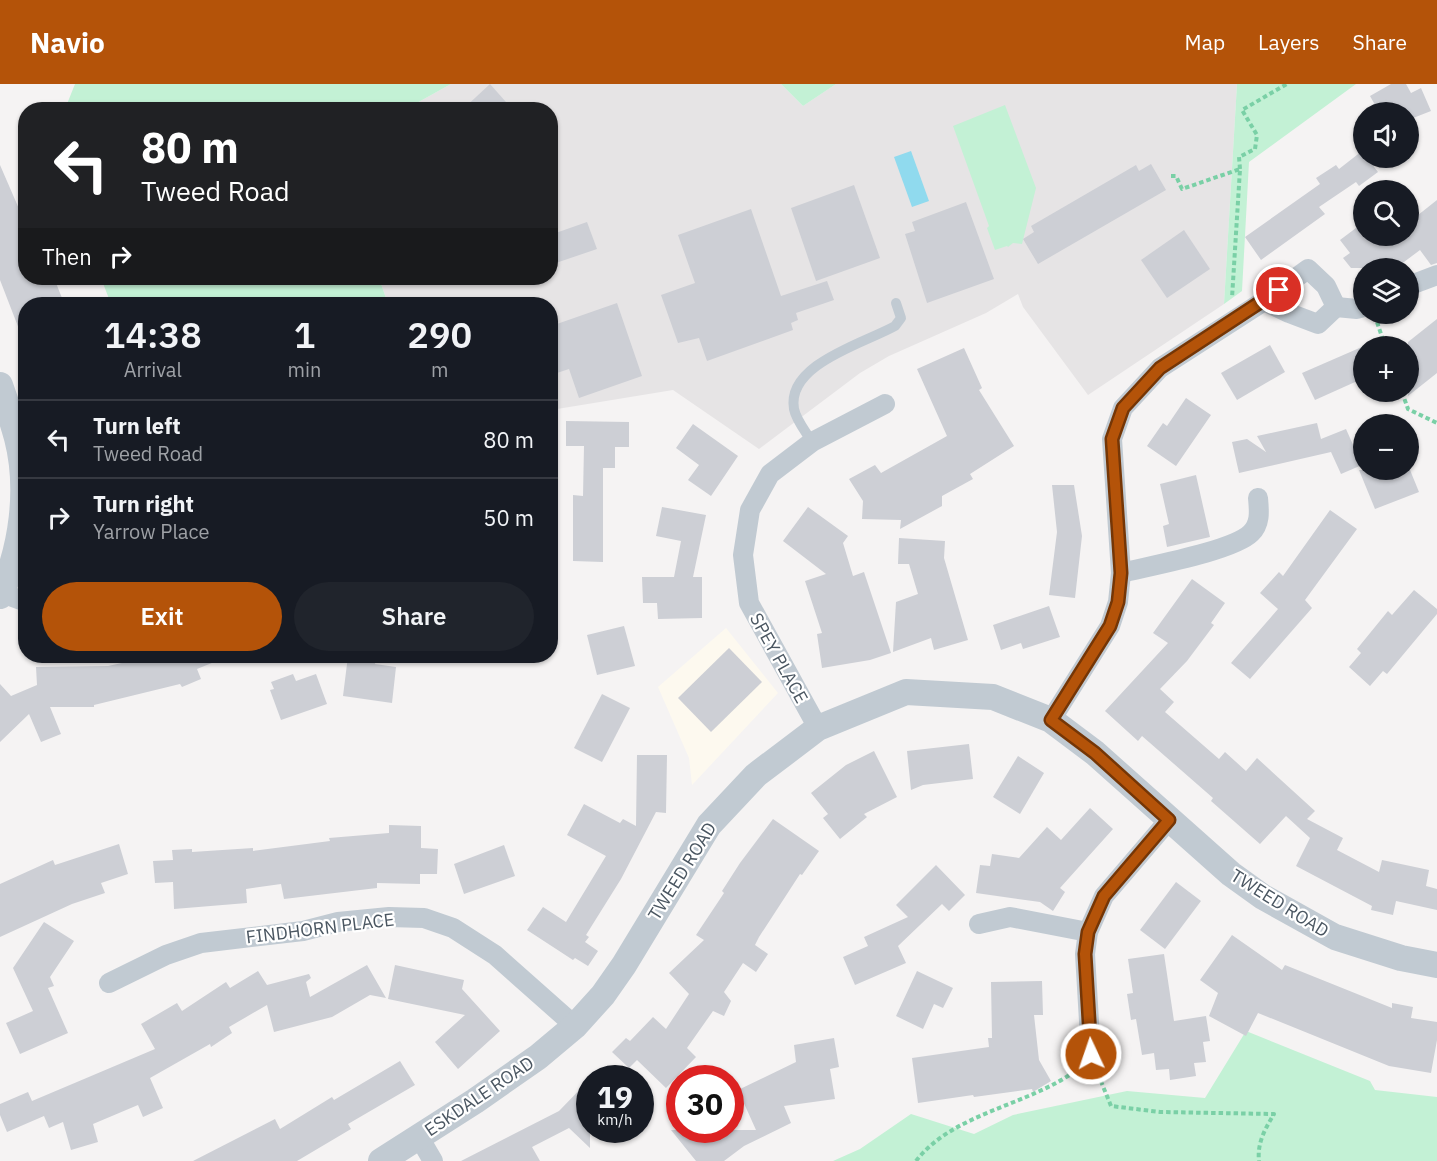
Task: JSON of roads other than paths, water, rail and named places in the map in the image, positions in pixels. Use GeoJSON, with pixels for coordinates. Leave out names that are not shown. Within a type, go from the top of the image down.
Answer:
{"type":"FeatureCollection","features":[{"type":"Feature","properties":{"kind":"street"},"geometry":{"type":"LineString","coordinates":[[1051,720],[1110,626],[1118,602],[1121,573],[1112,439],[1123,408],[1160,368],[1264,301],[1308,269],[1326,286],[1336,307]]}},
{"type":"Feature","properties":{"kind":"street"},"geometry":{"type":"LineString","coordinates":[[1419,282],[1437,275]]}},
{"type":"Feature","properties":{"kind":"street"},"geometry":{"type":"LineString","coordinates":[[1264,301],[1318,324],[1336,307],[1353,309]]}},
{"type":"Feature","properties":{"kind":"street"},"geometry":{"type":"LineString","coordinates":[[0,385],[18,447]]}},
{"type":"Feature","properties":{"kind":"street","name":"SPEY PLACE"},"geometry":{"type":"LineString","coordinates":[[818,728],[749,603],[743,555],[750,510],[770,474],[812,442],[885,404]]}},
{"type":"Feature","properties":{"kind":"street"},"geometry":{"type":"LineString","coordinates":[[1121,573],[1233,545],[1252,532],[1260,517],[1258,498]]}},
{"type":"Feature","properties":{"kind":"street"},"geometry":{"type":"LineString","coordinates":[[18,537],[1,595],[18,600]]}},
{"type":"Feature","properties":{"kind":"street","name":"TWEED ROAD"},"geometry":{"type":"LineString","coordinates":[[575,1026],[603,995],[624,966],[709,825],[756,775],[818,728],[906,692],[993,697],[1051,720],[1095,753],[1231,874],[1298,918],[1335,937],[1374,951],[1437,965]]}},
{"type":"Feature","properties":{"kind":"street"},"geometry":{"type":"LineString","coordinates":[[1091,1054],[1085,954],[1088,932],[1104,896],[1169,820]]}},
{"type":"Feature","properties":{"kind":"street","name":"FINDHORN PLACE"},"geometry":{"type":"LineString","coordinates":[[109,983],[166,955],[201,943],[303,931],[338,922],[389,917],[424,918],[453,928],[495,955],[575,1026]]}},
{"type":"Feature","properties":{"kind":"street"},"geometry":{"type":"LineString","coordinates":[[978,924],[1010,917],[1088,932]]}},
{"type":"Feature","properties":{"kind":"street","name":"ESKDALE ROAD"},"geometry":{"type":"LineString","coordinates":[[381,1161],[475,1101],[538,1057],[575,1026]]}},
{"type":"Feature","properties":{"kind":"street"},"geometry":{"type":"LineString","coordinates":[[419,1137],[433,1161]]}},
{"type":"Feature","properties":{"kind":"lane"},"geometry":{"type":"LineString","coordinates":[[812,442],[794,410],[794,396],[798,386],[824,360],[895,326],[901,318],[896,303]]}},
{"type":"Feature","properties":{"kind":"water"},"geometry":{"type":"Polygon","coordinates":[[[911,151],[929,201],[912,207],[894,157],[911,151]]]}}]}
